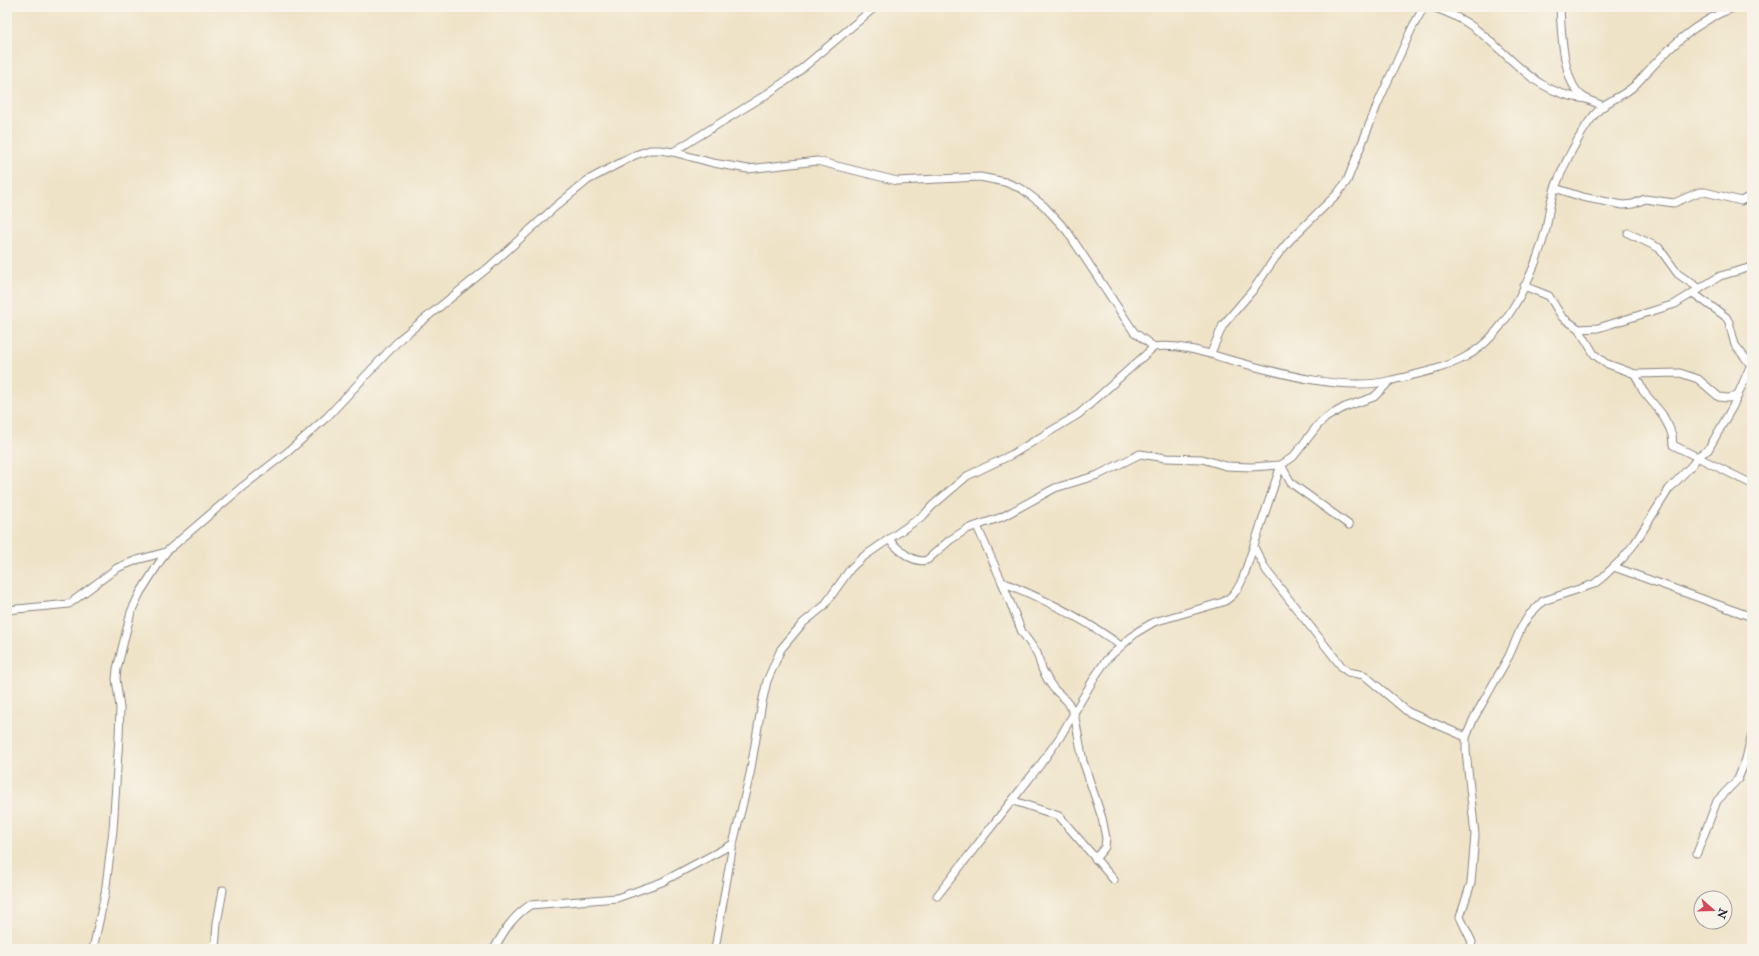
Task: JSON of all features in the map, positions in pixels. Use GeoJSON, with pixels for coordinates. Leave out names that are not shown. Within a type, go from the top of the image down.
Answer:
{"type":"FeatureCollection","features":[{"type":"Feature","properties":{"kind":"street"},"geometry":{"type":"LineString","coordinates":[[673,152],[776,88],[826,49],[875,7]]}},
{"type":"Feature","properties":{"kind":"street"},"geometry":{"type":"LineString","coordinates":[[1211,353],[1223,325],[1253,290],[1275,258],[1290,240],[1337,194],[1347,180],[1378,103],[1413,26],[1424,7]]}},
{"type":"Feature","properties":{"kind":"street"},"geometry":{"type":"LineString","coordinates":[[1432,7],[1449,13],[1472,26],[1535,81],[1550,91],[1567,97],[1586,100],[1604,106]]}},
{"type":"Feature","properties":{"kind":"street"},"geometry":{"type":"LineString","coordinates":[[1560,7],[1564,52],[1570,76],[1576,91],[1586,100]]}},
{"type":"Feature","properties":{"kind":"street"},"geometry":{"type":"LineString","coordinates":[[715,949],[728,883],[733,844],[750,774],[767,681],[780,648],[803,623],[824,606],[851,568],[863,557],[924,515],[932,506],[968,476],[1012,455],[1079,414],[1154,347],[1166,346],[1211,353],[1282,372],[1337,384],[1390,381],[1452,363],[1472,353],[1500,328],[1524,286],[1542,240],[1555,188],[1568,159],[1588,124],[1604,106],[1623,96],[1633,88],[1671,46],[1687,32],[1714,16],[1736,7]]}},
{"type":"Feature","properties":{"kind":"street"},"geometry":{"type":"LineString","coordinates":[[93,949],[105,894],[113,830],[120,708],[116,679],[117,669],[131,612],[140,593],[166,552],[242,487],[290,450],[328,416],[401,338],[488,267],[588,180],[635,155],[650,150],[673,152],[713,163],[748,168],[818,161],[897,181],[980,177],[1005,182],[1022,189],[1044,206],[1067,231],[1134,332],[1154,347]]}},
{"type":"Feature","properties":{"kind":"street"},"geometry":{"type":"LineString","coordinates":[[1555,188],[1582,197],[1623,205],[1633,204],[1645,199],[1674,203],[1699,192],[1715,193],[1742,201],[1752,195]]}},
{"type":"Feature","properties":{"kind":"street"},"geometry":{"type":"LineString","coordinates":[[1628,233],[1659,248],[1678,274],[1700,289]]}},
{"type":"Feature","properties":{"kind":"street"},"geometry":{"type":"LineString","coordinates":[[1579,329],[1598,328],[1667,307],[1675,304],[1720,276],[1752,267]]}},
{"type":"Feature","properties":{"kind":"street"},"geometry":{"type":"LineString","coordinates":[[1524,286],[1549,296],[1562,317],[1579,329],[1587,343],[1600,360],[1634,374],[1680,373],[1698,379],[1719,397],[1728,398],[1738,396]]}},
{"type":"Feature","properties":{"kind":"street"},"geometry":{"type":"LineString","coordinates":[[1470,949],[1472,942],[1460,917],[1471,883],[1476,826],[1467,766],[1466,737],[1490,686],[1509,656],[1521,628],[1536,607],[1553,597],[1594,584],[1614,567],[1635,543],[1669,490],[1693,464],[1698,456],[1708,450],[1720,431],[1738,396],[1751,364],[1735,345],[1726,317],[1693,293]]}},
{"type":"Feature","properties":{"kind":"street"},"geometry":{"type":"LineString","coordinates":[[1634,374],[1643,391],[1662,414],[1672,435],[1673,445],[1698,456],[1752,484]]}},
{"type":"Feature","properties":{"kind":"street"},"geometry":{"type":"LineString","coordinates":[[889,540],[910,557],[924,561],[957,534],[1014,512],[1055,488],[1098,476],[1140,454],[1166,458],[1202,459],[1226,466],[1251,467],[1281,465],[1293,457],[1318,425],[1327,417],[1345,407],[1374,397],[1390,381]]}},
{"type":"Feature","properties":{"kind":"street"},"geometry":{"type":"LineString","coordinates":[[1281,465],[1292,483],[1349,525]]}},
{"type":"Feature","properties":{"kind":"street"},"geometry":{"type":"LineString","coordinates":[[937,896],[1014,801],[1060,738],[1096,675],[1107,659],[1136,632],[1154,622],[1213,605],[1231,597],[1243,578],[1281,465]]}},
{"type":"Feature","properties":{"kind":"street"},"geometry":{"type":"LineString","coordinates":[[976,526],[1002,582],[1022,632],[1037,653],[1044,673],[1054,689],[1067,701],[1074,713],[1083,761],[1102,818],[1106,838],[1105,847],[1095,859]]}},
{"type":"Feature","properties":{"kind":"street"},"geometry":{"type":"LineString","coordinates":[[1254,547],[1266,570],[1342,667],[1348,672],[1364,675],[1408,712],[1450,732],[1466,737]]}},
{"type":"Feature","properties":{"kind":"street"},"geometry":{"type":"LineString","coordinates":[[7,610],[69,604],[117,568],[137,560],[166,552]]}},
{"type":"Feature","properties":{"kind":"street"},"geometry":{"type":"LineString","coordinates":[[1614,567],[1752,617]]}},
{"type":"Feature","properties":{"kind":"street"},"geometry":{"type":"LineString","coordinates":[[1002,582],[1043,599],[1075,615],[1100,630],[1121,646]]}},
{"type":"Feature","properties":{"kind":"street"},"geometry":{"type":"LineString","coordinates":[[1697,852],[1717,801],[1738,779],[1746,759],[1752,733]]}},
{"type":"Feature","properties":{"kind":"street"},"geometry":{"type":"LineString","coordinates":[[1014,801],[1059,816],[1114,880]]}},
{"type":"Feature","properties":{"kind":"street"},"geometry":{"type":"LineString","coordinates":[[494,949],[505,927],[520,912],[530,905],[617,898],[662,882],[733,844]]}},
{"type":"Feature","properties":{"kind":"street"},"geometry":{"type":"LineString","coordinates":[[215,949],[217,924],[223,890]]}}]}
